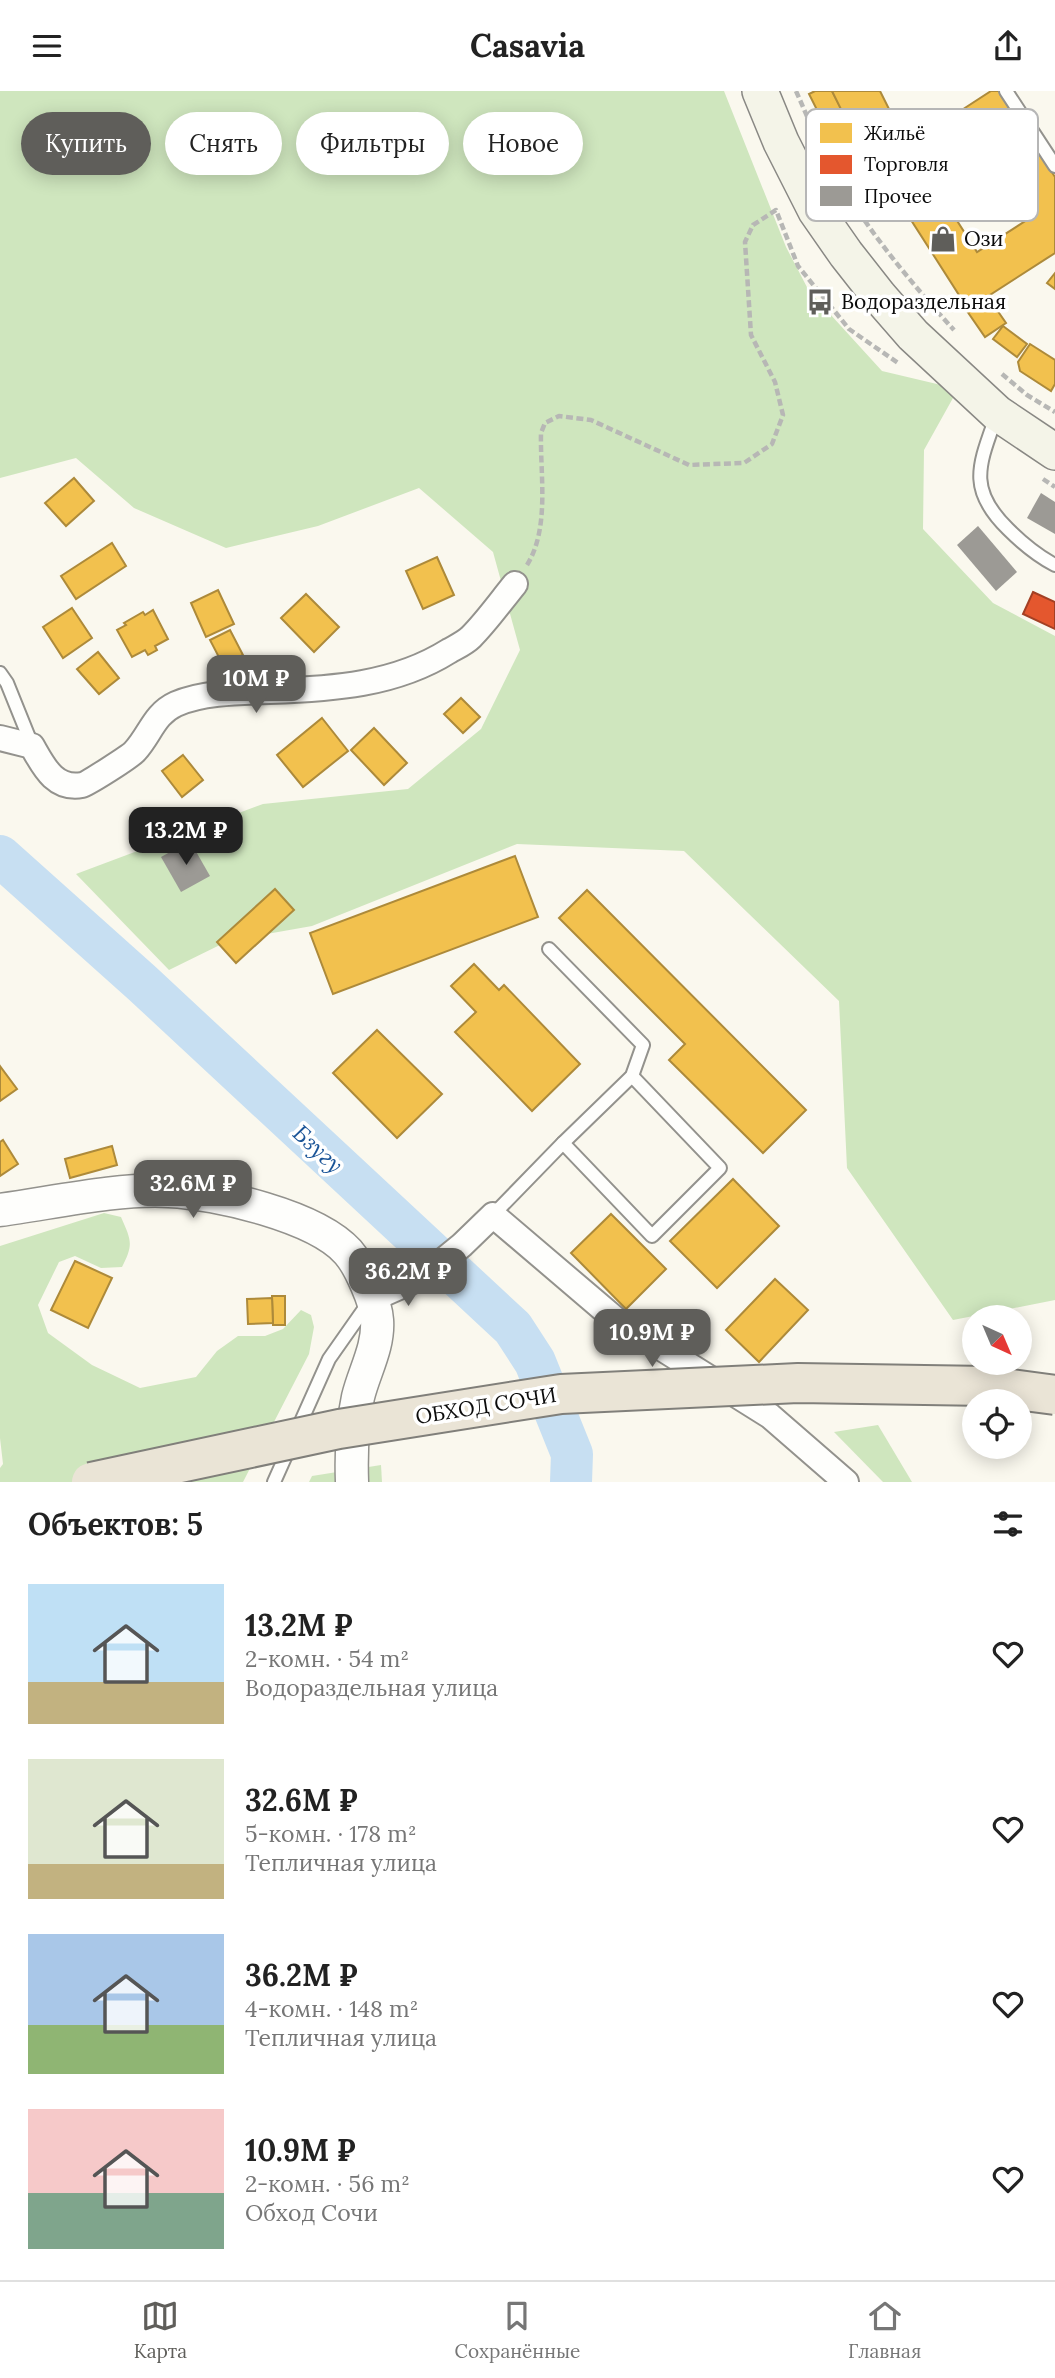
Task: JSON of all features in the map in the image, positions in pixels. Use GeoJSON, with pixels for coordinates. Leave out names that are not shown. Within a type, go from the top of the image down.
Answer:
{"type":"FeatureCollection","features":[{"type":"Feature","properties":{"kind":"highway","name":"ОБХОД СОЧИ"},"geometry":{"type":"LineString","coordinates":[[91,1482],[339,1429],[561,1394],[798,1383],[988,1386],[1055,1395]]}},
{"type":"Feature","properties":{"kind":"main road"},"geometry":{"type":"LineString","coordinates":[[760,91],[806,194]]}},
{"type":"Feature","properties":{"kind":"main road"},"geometry":{"type":"LineString","coordinates":[[823,221],[846,254],[913,335],[997,413],[1055,451]]}},
{"type":"Feature","properties":{"kind":"street"},"geometry":{"type":"LineString","coordinates":[[0,738],[32,746],[48,773],[62,784],[83,785],[135,752],[157,717],[175,705],[195,698],[252,692],[317,690],[363,684],[404,674],[435,660],[469,638],[515,584]]}},
{"type":"Feature","properties":{"kind":"street"},"geometry":{"type":"LineString","coordinates":[[0,1210],[104,1195],[168,1191],[217,1197],[301,1221],[347,1251],[372,1299],[377,1319],[376,1343],[359,1396],[351,1449],[352,1482]]}},
{"type":"Feature","properties":{"kind":"street"},"geometry":{"type":"LineString","coordinates":[[372,1299],[424,1276],[493,1215],[615,1319],[770,1416],[846,1482]]}},
{"type":"Feature","properties":{"kind":"lane"},"geometry":{"type":"LineString","coordinates":[[1006,91],[1018,109]]}},
{"type":"Feature","properties":{"kind":"lane"},"geometry":{"type":"LineString","coordinates":[[1038,140],[1055,166]]}},
{"type":"Feature","properties":{"kind":"lane"},"geometry":{"type":"LineString","coordinates":[[997,413],[981,460],[980,489],[992,513],[1034,554],[1055,565]]}},
{"type":"Feature","properties":{"kind":"lane"},"geometry":{"type":"LineString","coordinates":[[0,673],[7,683],[32,746]]}},
{"type":"Feature","properties":{"kind":"lane"},"geometry":{"type":"LineString","coordinates":[[493,1215],[632,1076],[643,1045],[549,949]]}},
{"type":"Feature","properties":{"kind":"lane"},"geometry":{"type":"LineString","coordinates":[[563,1143],[652,1235],[720,1168],[632,1076]]}},
{"type":"Feature","properties":{"kind":"lane"},"geometry":{"type":"LineString","coordinates":[[274,1482],[329,1359],[372,1299]]}},
{"type":"Feature","properties":{"kind":"path"},"geometry":{"type":"LineString","coordinates":[[796,91],[806,113]]}},
{"type":"Feature","properties":{"kind":"path"},"geometry":{"type":"LineString","coordinates":[[515,584],[532,557],[541,525],[541,433],[545,423],[559,416],[591,420],[689,465],[744,463],[772,444],[783,415],[775,382],[751,335],[745,242],[753,225],[776,210],[798,266],[849,328],[903,367]]}},
{"type":"Feature","properties":{"kind":"path"},"geometry":{"type":"LineString","coordinates":[[866,221],[933,308],[956,333]]}},
{"type":"Feature","properties":{"kind":"path"},"geometry":{"type":"LineString","coordinates":[[999,372],[1027,395],[1055,412]]}},
{"type":"Feature","properties":{"kind":"green space"},"geometry":{"type":"Polygon","coordinates":[[[0,91],[724,91],[786,247],[809,291],[882,371],[958,389],[924,450],[923,529],[993,603],[1055,636],[1055,1300],[1030,1305],[962,1305],[962,1318],[953,1320],[847,1168],[839,1001],[684,851],[517,844],[312,926],[228,941],[169,970],[76,874],[263,804],[408,789],[481,729],[520,650],[493,552],[419,488],[318,526],[226,548],[134,508],[76,458],[0,478],[0,91]]]}},
{"type":"Feature","properties":{"kind":"green space"},"geometry":{"type":"Polygon","coordinates":[[[104,1213],[121,1217],[127,1231],[130,1247],[122,1267],[101,1268],[75,1256],[59,1262],[38,1305],[48,1333],[92,1365],[140,1388],[196,1377],[217,1351],[238,1336],[265,1336],[283,1329],[301,1310],[311,1315],[314,1327],[309,1354],[243,1482],[0,1482],[0,1468],[3,1464],[0,1438],[0,1246],[104,1213]]]}},
{"type":"Feature","properties":{"kind":"green space"},"geometry":{"type":"Polygon","coordinates":[[[878,1425],[912,1482],[883,1482],[834,1432],[878,1425]]]}},
{"type":"Feature","properties":{"kind":"green space"},"geometry":{"type":"Polygon","coordinates":[[[381,1465],[382,1482],[309,1482],[312,1476],[381,1465]]]}},
{"type":"Feature","properties":{"kind":"building: Жильё"},"geometry":{"type":"Polygon","coordinates":[[[815,91],[832,91],[841,109],[816,109],[809,94],[815,91]]]}},
{"type":"Feature","properties":{"kind":"building: Жильё"},"geometry":{"type":"Polygon","coordinates":[[[832,91],[880,91],[889,109],[841,109],[832,91]]]}},
{"type":"Feature","properties":{"kind":"building: Жильё"},"geometry":{"type":"Polygon","coordinates":[[[991,91],[1000,91],[1012,109],[963,109],[991,91]]]}},
{"type":"Feature","properties":{"kind":"building: Жильё"},"geometry":{"type":"Polygon","coordinates":[[[1038,150],[1055,177],[1055,253],[968,309],[912,221],[957,221],[977,252],[1025,221],[1038,221],[1038,150]]]}},
{"type":"Feature","properties":{"kind":"building: Жильё"},"geometry":{"type":"Polygon","coordinates":[[[1055,273],[1055,289],[1047,283],[1055,273]]]}},
{"type":"Feature","properties":{"kind":"building: Жильё"},"geometry":{"type":"Polygon","coordinates":[[[988,297],[1006,323],[985,337],[967,311],[988,297]]]}},
{"type":"Feature","properties":{"kind":"building: Жильё"},"geometry":{"type":"Polygon","coordinates":[[[1003,326],[1027,344],[1017,357],[993,339],[1003,326]]]}},
{"type":"Feature","properties":{"kind":"building: Жильё"},"geometry":{"type":"Polygon","coordinates":[[[1030,344],[1055,360],[1055,384],[1051,391],[1020,371],[1018,362],[1030,344]]]}},
{"type":"Feature","properties":{"kind":"building: Жильё"},"geometry":{"type":"Polygon","coordinates":[[[74,478],[94,501],[66,526],[45,503],[74,478]]]}},
{"type":"Feature","properties":{"kind":"building: Жильё"},"geometry":{"type":"Polygon","coordinates":[[[112,543],[126,566],[76,599],[61,576],[112,543]]]}},
{"type":"Feature","properties":{"kind":"building: Жильё"},"geometry":{"type":"Polygon","coordinates":[[[437,557],[454,595],[423,609],[406,571],[437,557]]]}},
{"type":"Feature","properties":{"kind":"building: Жильё"},"geometry":{"type":"Polygon","coordinates":[[[218,590],[234,624],[206,637],[191,603],[218,590]]]}},
{"type":"Feature","properties":{"kind":"building: Жильё"},"geometry":{"type":"Polygon","coordinates":[[[306,594],[339,627],[314,652],[281,618],[306,594]]]}},
{"type":"Feature","properties":{"kind":"building: Жильё"},"geometry":{"type":"Polygon","coordinates":[[[72,608],[92,638],[63,658],[43,627],[72,608]]]}},
{"type":"Feature","properties":{"kind":"building: Жильё"},"geometry":{"type":"Polygon","coordinates":[[[153,610],[168,639],[155,646],[157,650],[148,655],[145,650],[132,657],[117,630],[143,612],[145,615],[153,610]]]}},
{"type":"Feature","properties":{"kind":"building: Жильё"},"geometry":{"type":"Polygon","coordinates":[[[230,630],[243,655],[223,665],[210,640],[230,630]]]}},
{"type":"Feature","properties":{"kind":"building: Жильё"},"geometry":{"type":"Polygon","coordinates":[[[98,652],[119,678],[99,694],[77,669],[98,652]]]}},
{"type":"Feature","properties":{"kind":"building: Жильё"},"geometry":{"type":"Polygon","coordinates":[[[461,698],[480,717],[463,733],[444,714],[461,698]]]}},
{"type":"Feature","properties":{"kind":"building: Жильё"},"geometry":{"type":"Polygon","coordinates":[[[322,718],[348,751],[303,787],[277,755],[322,718]]]}},
{"type":"Feature","properties":{"kind":"building: Жильё"},"geometry":{"type":"Polygon","coordinates":[[[374,728],[407,763],[384,785],[351,750],[374,728]]]}},
{"type":"Feature","properties":{"kind":"building: Жильё"},"geometry":{"type":"Polygon","coordinates":[[[183,755],[203,780],[182,797],[162,771],[183,755]]]}},
{"type":"Feature","properties":{"kind":"building: Жильё"},"geometry":{"type":"Polygon","coordinates":[[[515,856],[538,917],[333,994],[310,933],[515,856]]]}},
{"type":"Feature","properties":{"kind":"building: Жильё"},"geometry":{"type":"Polygon","coordinates":[[[275,889],[294,910],[236,963],[217,942],[275,889]]]}},
{"type":"Feature","properties":{"kind":"building: Жильё"},"geometry":{"type":"Polygon","coordinates":[[[587,890],[806,1110],[763,1153],[669,1060],[685,1044],[559,918],[587,890]]]}},
{"type":"Feature","properties":{"kind":"building: Жильё"},"geometry":{"type":"Polygon","coordinates":[[[474,964],[499,990],[504,985],[580,1064],[532,1111],[455,1032],[476,1012],[451,986],[474,964]]]}},
{"type":"Feature","properties":{"kind":"building: Жильё"},"geometry":{"type":"Polygon","coordinates":[[[377,1030],[442,1094],[397,1138],[333,1073],[377,1030]]]}},
{"type":"Feature","properties":{"kind":"building: Жильё"},"geometry":{"type":"Polygon","coordinates":[[[0,1066],[17,1089],[0,1101],[0,1066]]]}},
{"type":"Feature","properties":{"kind":"building: Жильё"},"geometry":{"type":"Polygon","coordinates":[[[3,1140],[18,1164],[0,1176],[0,1142],[3,1140]]]}},
{"type":"Feature","properties":{"kind":"building: Жильё"},"geometry":{"type":"Polygon","coordinates":[[[112,1146],[117,1165],[70,1178],[65,1159],[112,1146]]]}},
{"type":"Feature","properties":{"kind":"building: Жильё"},"geometry":{"type":"Polygon","coordinates":[[[733,1179],[779,1226],[717,1288],[670,1241],[733,1179]]]}},
{"type":"Feature","properties":{"kind":"building: Жильё"},"geometry":{"type":"Polygon","coordinates":[[[611,1214],[666,1269],[626,1309],[571,1253],[611,1214]]]}},
{"type":"Feature","properties":{"kind":"building: Жильё"},"geometry":{"type":"Polygon","coordinates":[[[75,1261],[112,1278],[88,1328],[51,1310],[75,1261]]]}},
{"type":"Feature","properties":{"kind":"building: Жильё"},"geometry":{"type":"Polygon","coordinates":[[[775,1279],[808,1310],[759,1362],[726,1330],[775,1279]]]}},
{"type":"Feature","properties":{"kind":"building: Жильё"},"geometry":{"type":"Polygon","coordinates":[[[272,1296],[285,1296],[285,1325],[273,1325],[272,1296]]]}},
{"type":"Feature","properties":{"kind":"building: Жильё"},"geometry":{"type":"Polygon","coordinates":[[[272,1298],[273,1323],[248,1324],[247,1299],[272,1298]]]}},
{"type":"Feature","properties":{"kind":"building: Торговля"},"geometry":{"type":"Polygon","coordinates":[[[1033,592],[1055,602],[1055,629],[1023,614],[1033,592]]]}},
{"type":"Feature","properties":{"kind":"building: Прочее"},"geometry":{"type":"Polygon","coordinates":[[[1041,493],[1055,502],[1055,534],[1027,518],[1041,493]]]}},
{"type":"Feature","properties":{"kind":"building: Прочее"},"geometry":{"type":"Polygon","coordinates":[[[978,526],[1017,572],[996,591],[957,545],[978,526]]]}},
{"type":"Feature","properties":{"kind":"building: Прочее"},"geometry":{"type":"Polygon","coordinates":[[[190,841],[210,876],[181,892],[161,857],[190,841]]]}},
{"type":"Feature","properties":{"kind":"waterway","name":"Бзугу"},"geometry":{"type":"LineString","coordinates":[[0,856],[142,983],[513,1328],[535,1362],[572,1454],[571,1482]]}},
{"type":"Feature","properties":{"kind":"place","name":"Ози"},"geometry":{"type":"Point","coordinates":[943,239]}},
{"type":"Feature","properties":{"kind":"place","name":"Водораздельная"},"geometry":{"type":"Point","coordinates":[820,302]}}]}
